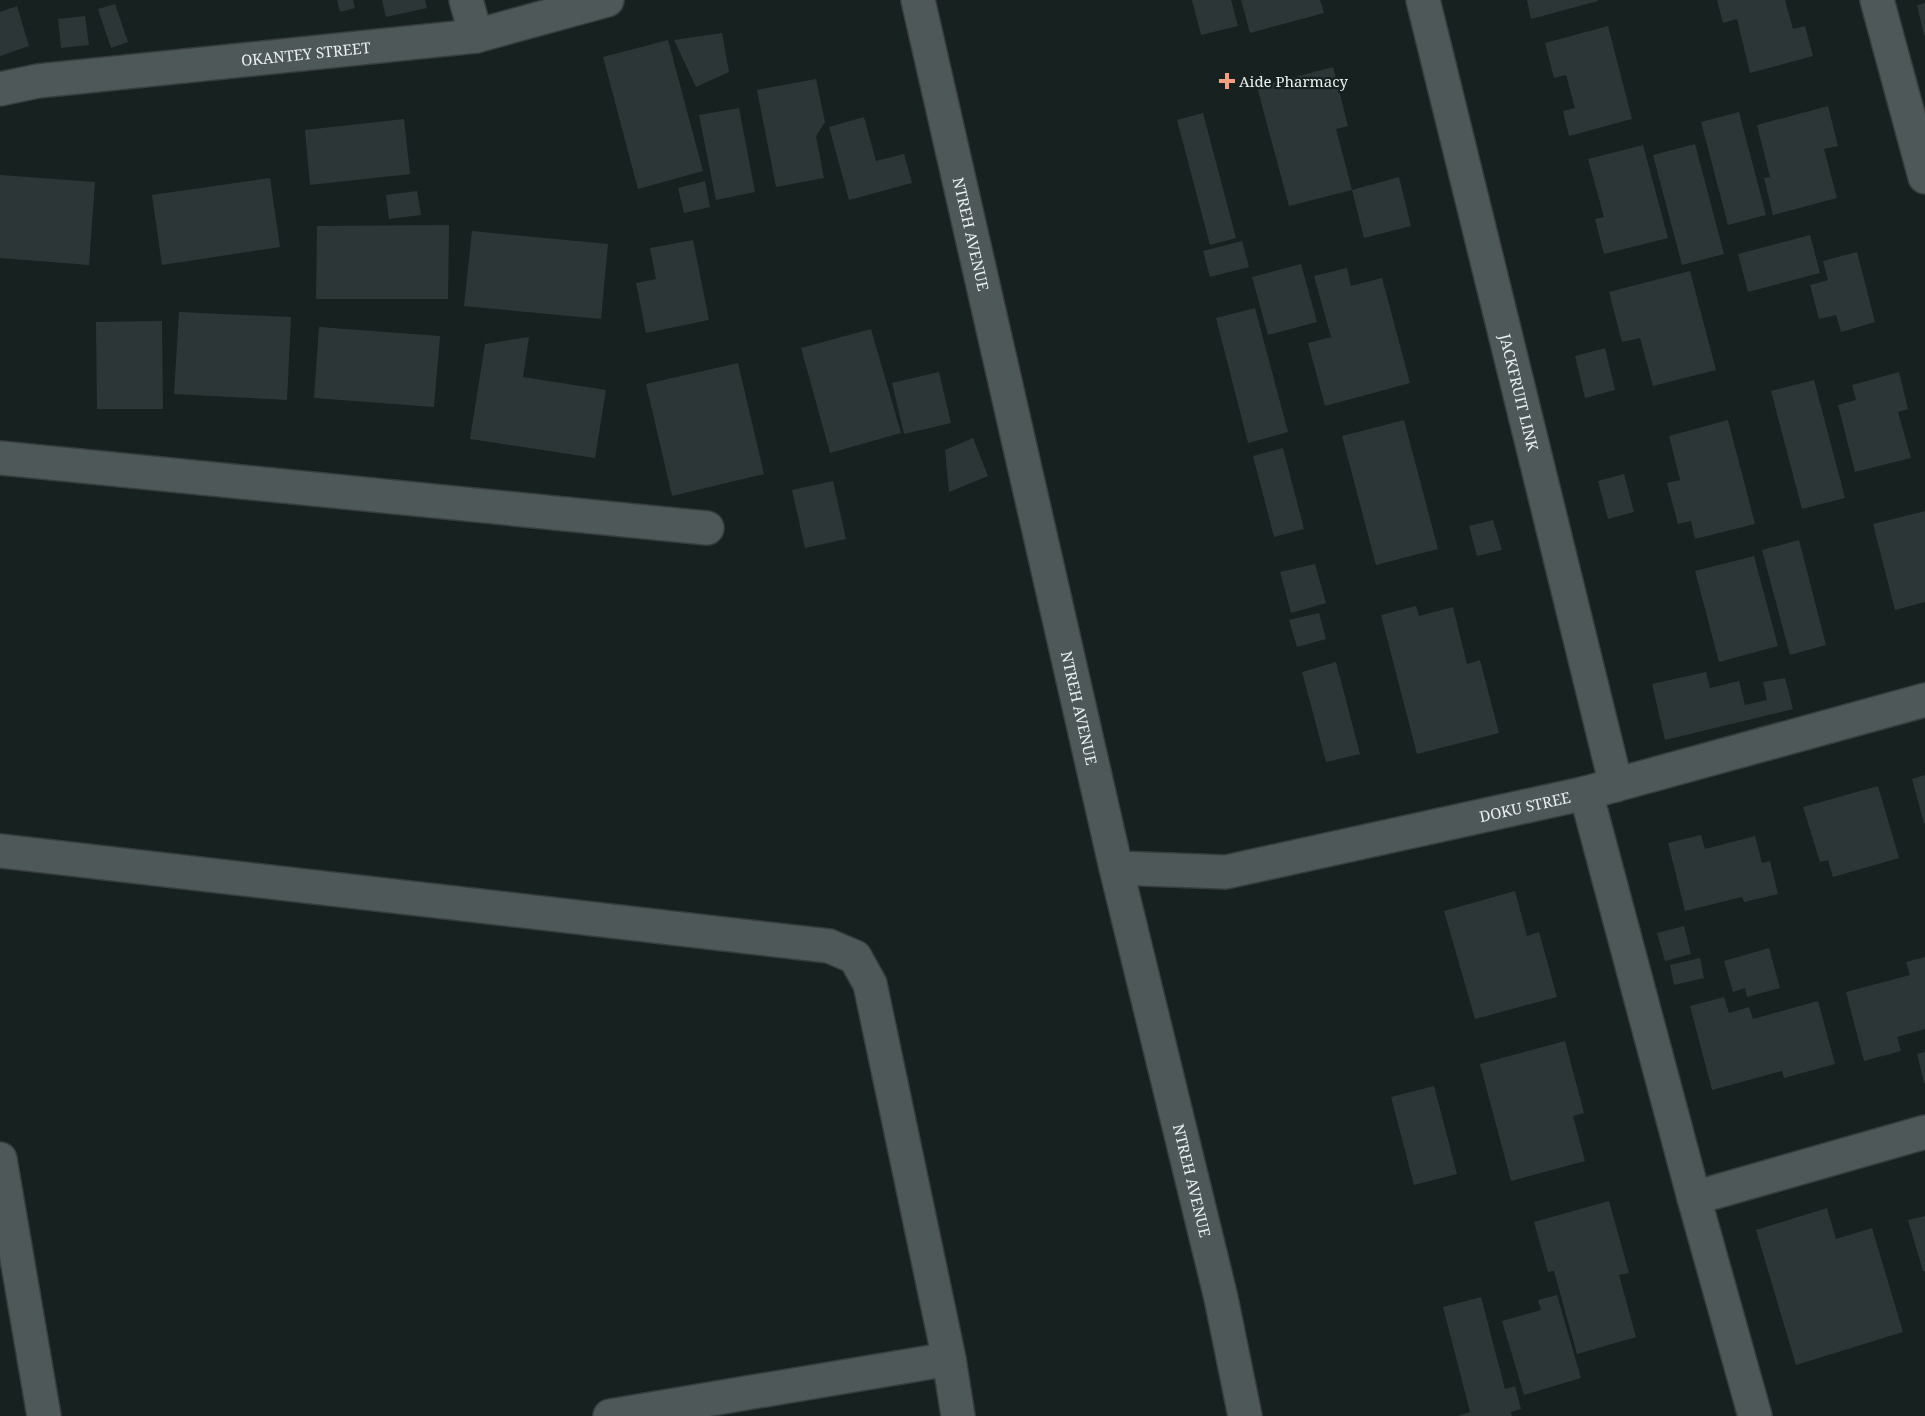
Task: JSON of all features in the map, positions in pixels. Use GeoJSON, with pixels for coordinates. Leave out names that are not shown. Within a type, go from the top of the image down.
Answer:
{"type":"FeatureCollection","features":[{"type":"Feature","properties":{"kind":"street"},"geometry":{"type":"LineString","coordinates":[[466,0],[476,36]]}},
{"type":"Feature","properties":{"kind":"street","name":"OKANTEY STREET"},"geometry":{"type":"LineString","coordinates":[[0,89],[38,81],[476,36],[608,0]]}},
{"type":"Feature","properties":{"kind":"street","name":"NTREH AVENUE"},"geometry":{"type":"LineString","coordinates":[[918,0],[1116,868],[1221,1298],[1245,1416]]}},
{"type":"Feature","properties":{"kind":"street","name":"JACKFRUIT LINK"},"geometry":{"type":"LineString","coordinates":[[1423,0],[1694,1198],[1755,1416]]}},
{"type":"Feature","properties":{"kind":"street"},"geometry":{"type":"LineString","coordinates":[[1877,0],[1925,177]]}},
{"type":"Feature","properties":{"kind":"street"},"geometry":{"type":"LineString","coordinates":[[0,458],[707,528]]}},
{"type":"Feature","properties":{"kind":"street","name":"DOKU STREE"},"geometry":{"type":"LineString","coordinates":[[1116,868],[1226,872],[1601,789],[1925,700]]}},
{"type":"Feature","properties":{"kind":"street"},"geometry":{"type":"LineString","coordinates":[[0,851],[829,946],[855,957],[870,984],[949,1359],[958,1416]]}},
{"type":"Feature","properties":{"kind":"street"},"geometry":{"type":"LineString","coordinates":[[1694,1198],[1925,1132]]}},
{"type":"Feature","properties":{"kind":"street"},"geometry":{"type":"LineString","coordinates":[[0,1159],[44,1416]]}},
{"type":"Feature","properties":{"kind":"street"},"geometry":{"type":"LineString","coordinates":[[610,1416],[949,1359]]}},
{"type":"Feature","properties":{"kind":"building"},"geometry":{"type":"Polygon","coordinates":[[[337,0],[353,0],[355,8],[340,12],[337,0]]]}},
{"type":"Feature","properties":{"kind":"building"},"geometry":{"type":"Polygon","coordinates":[[[382,0],[425,0],[427,8],[386,17],[382,0]]]}},
{"type":"Feature","properties":{"kind":"building"},"geometry":{"type":"Polygon","coordinates":[[[1192,0],[1231,0],[1238,26],[1201,35],[1192,0]]]}},
{"type":"Feature","properties":{"kind":"building"},"geometry":{"type":"Polygon","coordinates":[[[1241,0],[1320,0],[1324,13],[1250,33],[1241,0]]]}},
{"type":"Feature","properties":{"kind":"building"},"geometry":{"type":"Polygon","coordinates":[[[1527,0],[1598,0],[1598,1],[1531,19],[1527,0]]]}},
{"type":"Feature","properties":{"kind":"building"},"geometry":{"type":"Polygon","coordinates":[[[1717,0],[1785,0],[1793,29],[1805,26],[1813,56],[1750,73],[1737,19],[1723,23],[1717,0]]]}},
{"type":"Feature","properties":{"kind":"building"},"geometry":{"type":"Polygon","coordinates":[[[1925,3],[1925,35],[1924,35],[1917,5],[1925,3]]]}},
{"type":"Feature","properties":{"kind":"building"},"geometry":{"type":"Polygon","coordinates":[[[115,4],[128,42],[111,48],[98,9],[115,4]]]}},
{"type":"Feature","properties":{"kind":"building"},"geometry":{"type":"Polygon","coordinates":[[[17,6],[29,46],[0,56],[0,12],[17,6]]]}},
{"type":"Feature","properties":{"kind":"building"},"geometry":{"type":"Polygon","coordinates":[[[85,16],[89,45],[61,48],[58,19],[85,16]]]}},
{"type":"Feature","properties":{"kind":"building"},"geometry":{"type":"Polygon","coordinates":[[[1608,26],[1632,119],[1569,136],[1563,111],[1575,108],[1566,75],[1554,78],[1545,43],[1608,26]]]}},
{"type":"Feature","properties":{"kind":"building"},"geometry":{"type":"Polygon","coordinates":[[[722,33],[729,72],[696,87],[674,40],[722,33]]]}},
{"type":"Feature","properties":{"kind":"building"},"geometry":{"type":"Polygon","coordinates":[[[668,40],[703,171],[638,189],[603,57],[668,40]]]}},
{"type":"Feature","properties":{"kind":"building"},"geometry":{"type":"Polygon","coordinates":[[[1333,67],[1348,126],[1336,129],[1352,190],[1289,206],[1257,87],[1333,67]]]}},
{"type":"Feature","properties":{"kind":"building"},"geometry":{"type":"Polygon","coordinates":[[[816,79],[825,122],[816,136],[824,178],[776,187],[757,90],[816,79]]]}},
{"type":"Feature","properties":{"kind":"building"},"geometry":{"type":"Polygon","coordinates":[[[1828,106],[1838,146],[1824,149],[1837,198],[1773,215],[1764,178],[1770,177],[1757,125],[1828,106]]]}},
{"type":"Feature","properties":{"kind":"building"},"geometry":{"type":"Polygon","coordinates":[[[739,108],[755,192],[716,200],[699,115],[739,108]]]}},
{"type":"Feature","properties":{"kind":"building"},"geometry":{"type":"Polygon","coordinates":[[[1739,112],[1766,215],[1728,225],[1701,122],[1739,112]]]}},
{"type":"Feature","properties":{"kind":"building"},"geometry":{"type":"Polygon","coordinates":[[[1203,113],[1236,238],[1210,245],[1177,120],[1203,113]]]}},
{"type":"Feature","properties":{"kind":"building"},"geometry":{"type":"Polygon","coordinates":[[[864,117],[876,161],[904,154],[912,183],[849,200],[829,127],[864,117]]]}},
{"type":"Feature","properties":{"kind":"building"},"geometry":{"type":"Polygon","coordinates":[[[404,119],[410,174],[310,185],[305,130],[404,119]]]}},
{"type":"Feature","properties":{"kind":"building"},"geometry":{"type":"Polygon","coordinates":[[[1695,144],[1724,254],[1682,265],[1653,155],[1695,144]]]}},
{"type":"Feature","properties":{"kind":"building"},"geometry":{"type":"Polygon","coordinates":[[[1643,145],[1668,238],[1604,254],[1595,219],[1604,217],[1588,159],[1643,145]]]}},
{"type":"Feature","properties":{"kind":"building"},"geometry":{"type":"Polygon","coordinates":[[[0,175],[95,182],[89,265],[0,258],[0,175]]]}},
{"type":"Feature","properties":{"kind":"building"},"geometry":{"type":"Polygon","coordinates":[[[1399,177],[1411,226],[1364,238],[1352,190],[1399,177]]]}},
{"type":"Feature","properties":{"kind":"building"},"geometry":{"type":"Polygon","coordinates":[[[270,178],[280,247],[162,265],[152,195],[270,178]]]}},
{"type":"Feature","properties":{"kind":"building"},"geometry":{"type":"Polygon","coordinates":[[[705,181],[710,207],[684,213],[678,188],[705,181]]]}},
{"type":"Feature","properties":{"kind":"building"},"geometry":{"type":"Polygon","coordinates":[[[417,191],[421,215],[389,219],[386,195],[417,191]]]}},
{"type":"Feature","properties":{"kind":"building"},"geometry":{"type":"Polygon","coordinates":[[[449,225],[448,299],[316,299],[317,226],[449,225]]]}},
{"type":"Feature","properties":{"kind":"building"},"geometry":{"type":"Polygon","coordinates":[[[472,231],[608,244],[601,319],[464,306],[472,231]]]}},
{"type":"Feature","properties":{"kind":"building"},"geometry":{"type":"Polygon","coordinates":[[[1810,235],[1820,273],[1748,292],[1738,254],[1810,235]]]}},
{"type":"Feature","properties":{"kind":"building"},"geometry":{"type":"Polygon","coordinates":[[[693,240],[709,320],[646,333],[636,283],[656,279],[650,248],[693,240]]]}},
{"type":"Feature","properties":{"kind":"building"},"geometry":{"type":"Polygon","coordinates":[[[1242,241],[1249,267],[1210,277],[1203,251],[1242,241]]]}},
{"type":"Feature","properties":{"kind":"building"},"geometry":{"type":"Polygon","coordinates":[[[1857,252],[1875,322],[1841,332],[1836,315],[1819,319],[1810,285],[1828,280],[1823,261],[1857,252]]]}},
{"type":"Feature","properties":{"kind":"building"},"geometry":{"type":"Polygon","coordinates":[[[1301,264],[1317,322],[1268,335],[1252,277],[1301,264]]]}},
{"type":"Feature","properties":{"kind":"building"},"geometry":{"type":"Polygon","coordinates":[[[1347,268],[1351,286],[1382,278],[1410,383],[1325,406],[1308,343],[1331,337],[1314,276],[1347,268]]]}},
{"type":"Feature","properties":{"kind":"building"},"geometry":{"type":"Polygon","coordinates":[[[1690,271],[1716,370],[1653,386],[1640,338],[1622,342],[1609,292],[1690,271]]]}},
{"type":"Feature","properties":{"kind":"building"},"geometry":{"type":"Polygon","coordinates":[[[1255,308],[1288,432],[1248,443],[1216,318],[1255,308]]]}},
{"type":"Feature","properties":{"kind":"building"},"geometry":{"type":"Polygon","coordinates":[[[179,312],[291,317],[287,400],[174,394],[179,312]]]}},
{"type":"Feature","properties":{"kind":"building"},"geometry":{"type":"Polygon","coordinates":[[[162,321],[163,409],[97,409],[96,322],[162,321]]]}},
{"type":"Feature","properties":{"kind":"building"},"geometry":{"type":"Polygon","coordinates":[[[319,327],[440,336],[434,407],[314,398],[319,327]]]}},
{"type":"Feature","properties":{"kind":"building"},"geometry":{"type":"Polygon","coordinates":[[[871,329],[901,433],[830,453],[801,348],[871,329]]]}},
{"type":"Feature","properties":{"kind":"building"},"geometry":{"type":"Polygon","coordinates":[[[529,337],[523,377],[606,390],[595,458],[470,439],[485,344],[529,337]]]}},
{"type":"Feature","properties":{"kind":"building"},"geometry":{"type":"Polygon","coordinates":[[[1605,348],[1615,390],[1585,398],[1575,356],[1605,348]]]}},
{"type":"Feature","properties":{"kind":"building"},"geometry":{"type":"Polygon","coordinates":[[[738,363],[764,474],[672,496],[646,384],[738,363]]]}},
{"type":"Feature","properties":{"kind":"building"},"geometry":{"type":"Polygon","coordinates":[[[939,372],[951,423],[904,434],[892,383],[939,372]]]}},
{"type":"Feature","properties":{"kind":"building"},"geometry":{"type":"Polygon","coordinates":[[[1899,372],[1908,409],[1898,412],[1911,458],[1855,472],[1838,405],[1856,400],[1852,385],[1899,372]]]}},
{"type":"Feature","properties":{"kind":"building"},"geometry":{"type":"Polygon","coordinates":[[[1814,380],[1845,498],[1802,509],[1771,391],[1814,380]]]}},
{"type":"Feature","properties":{"kind":"building"},"geometry":{"type":"Polygon","coordinates":[[[1404,420],[1438,549],[1376,565],[1342,436],[1404,420]]]}},
{"type":"Feature","properties":{"kind":"building"},"geometry":{"type":"Polygon","coordinates":[[[1728,420],[1755,524],[1695,539],[1691,521],[1678,524],[1667,483],[1680,480],[1669,436],[1728,420]]]}},
{"type":"Feature","properties":{"kind":"building"},"geometry":{"type":"Polygon","coordinates":[[[973,438],[988,476],[949,492],[945,450],[973,438]]]}},
{"type":"Feature","properties":{"kind":"building"},"geometry":{"type":"Polygon","coordinates":[[[1283,448],[1304,529],[1274,537],[1253,456],[1283,448]]]}},
{"type":"Feature","properties":{"kind":"building"},"geometry":{"type":"Polygon","coordinates":[[[1624,474],[1634,512],[1608,519],[1598,481],[1624,474]]]}},
{"type":"Feature","properties":{"kind":"building"},"geometry":{"type":"Polygon","coordinates":[[[833,481],[846,539],[805,548],[792,490],[833,481]]]}},
{"type":"Feature","properties":{"kind":"building"},"geometry":{"type":"Polygon","coordinates":[[[1925,511],[1925,602],[1895,610],[1873,524],[1925,511]]]}},
{"type":"Feature","properties":{"kind":"building"},"geometry":{"type":"Polygon","coordinates":[[[1493,520],[1502,550],[1477,556],[1469,526],[1493,520]]]}},
{"type":"Feature","properties":{"kind":"building"},"geometry":{"type":"Polygon","coordinates":[[[1799,540],[1826,645],[1790,655],[1762,550],[1799,540]]]}},
{"type":"Feature","properties":{"kind":"building"},"geometry":{"type":"Polygon","coordinates":[[[1754,556],[1778,646],[1719,662],[1695,571],[1754,556]]]}},
{"type":"Feature","properties":{"kind":"building"},"geometry":{"type":"Polygon","coordinates":[[[1315,564],[1326,603],[1291,613],[1280,572],[1315,564]]]}},
{"type":"Feature","properties":{"kind":"building"},"geometry":{"type":"Polygon","coordinates":[[[1416,606],[1419,616],[1453,607],[1467,664],[1480,660],[1499,733],[1417,754],[1381,615],[1416,606]]]}},
{"type":"Feature","properties":{"kind":"building"},"geometry":{"type":"Polygon","coordinates":[[[1319,613],[1326,639],[1297,647],[1289,620],[1319,613]]]}},
{"type":"Feature","properties":{"kind":"building"},"geometry":{"type":"Polygon","coordinates":[[[1336,662],[1360,754],[1326,762],[1302,672],[1336,662]]]}},
{"type":"Feature","properties":{"kind":"building"},"geometry":{"type":"Polygon","coordinates":[[[1706,672],[1710,688],[1739,681],[1745,705],[1767,700],[1763,682],[1785,678],[1793,709],[1665,740],[1652,684],[1706,672]]]}},
{"type":"Feature","properties":{"kind":"building"},"geometry":{"type":"Polygon","coordinates":[[[1925,775],[1925,823],[1924,823],[1912,779],[1925,775]]]}},
{"type":"Feature","properties":{"kind":"building"},"geometry":{"type":"Polygon","coordinates":[[[1878,786],[1899,858],[1833,877],[1828,860],[1820,862],[1803,807],[1878,786]]]}},
{"type":"Feature","properties":{"kind":"building"},"geometry":{"type":"Polygon","coordinates":[[[1701,835],[1705,849],[1755,836],[1762,863],[1770,861],[1778,894],[1744,902],[1742,897],[1685,911],[1668,843],[1701,835]]]}},
{"type":"Feature","properties":{"kind":"building"},"geometry":{"type":"Polygon","coordinates":[[[1515,891],[1527,936],[1539,932],[1557,997],[1475,1019],[1444,911],[1515,891]]]}},
{"type":"Feature","properties":{"kind":"building"},"geometry":{"type":"Polygon","coordinates":[[[1684,926],[1691,954],[1665,961],[1657,933],[1684,926]]]}},
{"type":"Feature","properties":{"kind":"building"},"geometry":{"type":"Polygon","coordinates":[[[1769,948],[1780,988],[1747,997],[1745,988],[1733,992],[1724,961],[1769,948]]]}},
{"type":"Feature","properties":{"kind":"building"},"geometry":{"type":"Polygon","coordinates":[[[1925,957],[1925,1029],[1897,1037],[1901,1051],[1864,1061],[1846,992],[1910,975],[1906,962],[1925,957]]]}},
{"type":"Feature","properties":{"kind":"building"},"geometry":{"type":"Polygon","coordinates":[[[1700,958],[1704,978],[1674,985],[1670,965],[1700,958]]]}},
{"type":"Feature","properties":{"kind":"building"},"geometry":{"type":"Polygon","coordinates":[[[1724,997],[1729,1013],[1749,1007],[1753,1019],[1818,1001],[1835,1064],[1784,1078],[1782,1071],[1712,1090],[1690,1006],[1724,997]]]}},
{"type":"Feature","properties":{"kind":"building"},"geometry":{"type":"Polygon","coordinates":[[[1565,1041],[1584,1113],[1573,1116],[1585,1161],[1511,1181],[1480,1064],[1565,1041]]]}},
{"type":"Feature","properties":{"kind":"building"},"geometry":{"type":"Polygon","coordinates":[[[1925,1052],[1925,1083],[1924,1083],[1917,1054],[1925,1052]]]}},
{"type":"Feature","properties":{"kind":"building"},"geometry":{"type":"Polygon","coordinates":[[[1434,1086],[1457,1174],[1414,1185],[1391,1097],[1434,1086]]]}},
{"type":"Feature","properties":{"kind":"building"},"geometry":{"type":"Polygon","coordinates":[[[1609,1201],[1629,1273],[1619,1275],[1636,1337],[1577,1354],[1554,1271],[1548,1272],[1534,1222],[1609,1201]]]}},
{"type":"Feature","properties":{"kind":"building"},"geometry":{"type":"Polygon","coordinates":[[[1827,1208],[1836,1239],[1872,1228],[1903,1332],[1796,1365],[1756,1230],[1827,1208]]]}},
{"type":"Feature","properties":{"kind":"building"},"geometry":{"type":"Polygon","coordinates":[[[1925,1216],[1925,1271],[1923,1271],[1908,1220],[1925,1216]]]}},
{"type":"Feature","properties":{"kind":"building"},"geometry":{"type":"Polygon","coordinates":[[[1557,1295],[1581,1378],[1524,1395],[1502,1321],[1541,1310],[1538,1300],[1557,1295]]]}},
{"type":"Feature","properties":{"kind":"building"},"geometry":{"type":"Polygon","coordinates":[[[1481,1297],[1505,1389],[1515,1386],[1521,1409],[1511,1412],[1512,1416],[1458,1416],[1470,1412],[1443,1307],[1481,1297]]]}},
{"type":"Feature","properties":{"kind":"place","name":"Aide Pharmacy"},"geometry":{"type":"Point","coordinates":[1227,81]}}]}
